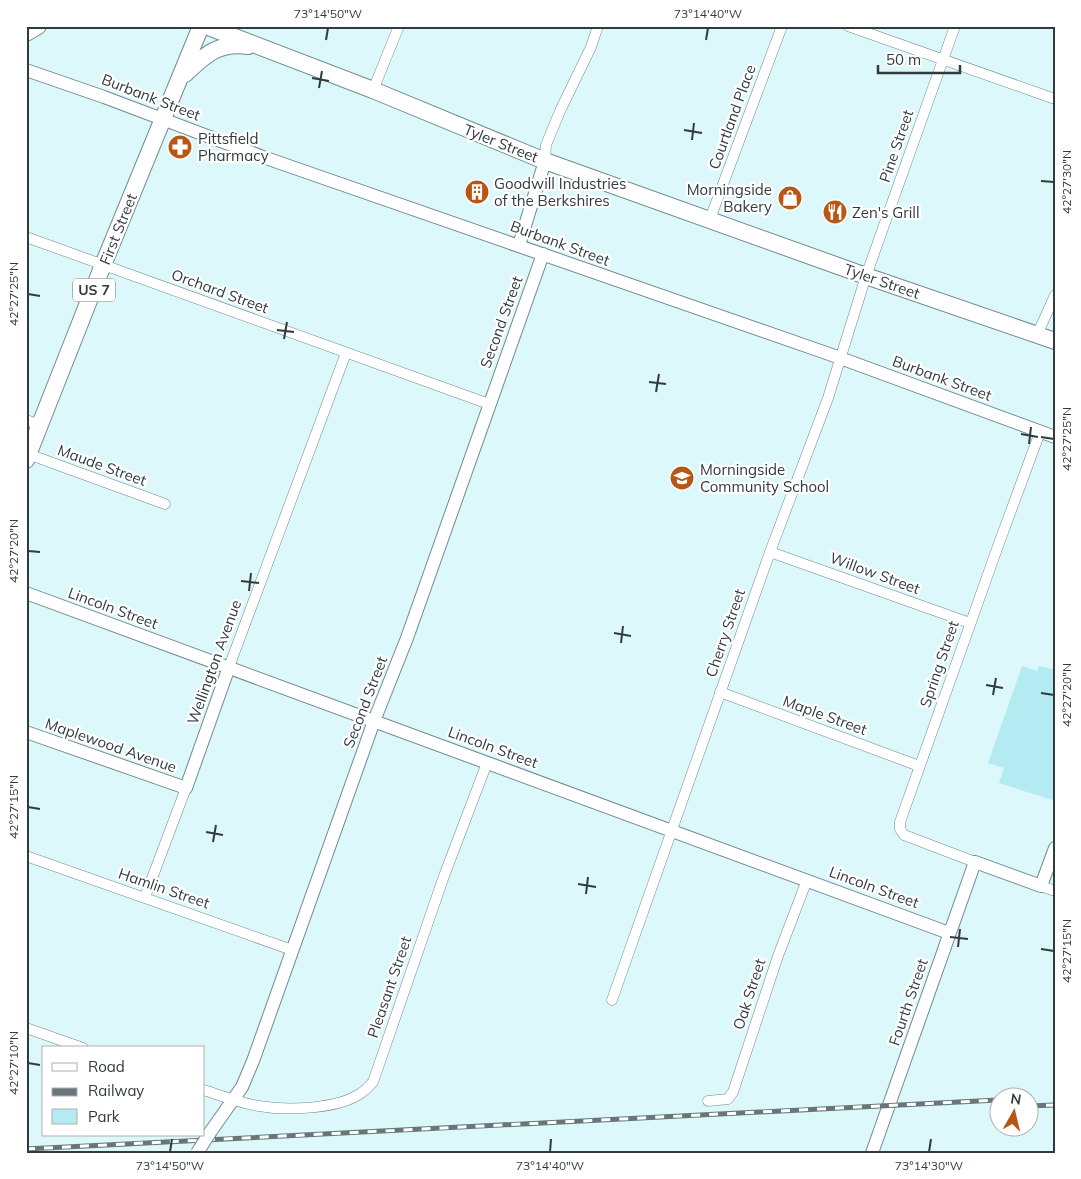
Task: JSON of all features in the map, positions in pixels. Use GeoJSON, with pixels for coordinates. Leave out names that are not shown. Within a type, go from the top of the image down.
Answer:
{"type":"FeatureCollection","features":[{"type":"Feature","properties":{"kind":"main road"},"geometry":{"type":"LineString","coordinates":[[26,32],[38,26]]}},
{"type":"Feature","properties":{"kind":"main road","name":"First Street"},"geometry":{"type":"LineString","coordinates":[[27,457],[33,422],[104,265],[201,26]]}},
{"type":"Feature","properties":{"kind":"main road","name":"Tyler Street"},"geometry":{"type":"LineString","coordinates":[[206,26],[373,90],[546,161],[866,276],[1055,341]]}},
{"type":"Feature","properties":{"kind":"main road"},"geometry":{"type":"LineString","coordinates":[[181,77],[201,58],[214,49],[231,45],[266,49]]}},
{"type":"Feature","properties":{"kind":"street"},"geometry":{"type":"LineString","coordinates":[[373,90],[400,26]]}},
{"type":"Feature","properties":{"kind":"street"},"geometry":{"type":"LineString","coordinates":[[519,245],[546,161],[546,144],[591,47],[598,26]]}},
{"type":"Feature","properties":{"kind":"street","name":"Courtland Place"},"geometry":{"type":"LineString","coordinates":[[710,219],[782,26]]}},
{"type":"Feature","properties":{"kind":"street"},"geometry":{"type":"LineString","coordinates":[[848,26],[1055,99]]}},
{"type":"Feature","properties":{"kind":"street","name":"Pine Street"},"geometry":{"type":"LineString","coordinates":[[866,276],[955,26]]}},
{"type":"Feature","properties":{"kind":"street","name":"Burbank Street"},"geometry":{"type":"LineString","coordinates":[[26,70],[263,157],[840,358],[1055,437]]}},
{"type":"Feature","properties":{"kind":"street","name":"Orchard Street"},"geometry":{"type":"LineString","coordinates":[[26,237],[489,404]]}},
{"type":"Feature","properties":{"kind":"street","name":"Second Street"},"geometry":{"type":"LineString","coordinates":[[197,1153],[233,1100],[245,1080],[253,1061],[374,721],[408,638],[543,254]]}},
{"type":"Feature","properties":{"kind":"street","name":"Cherry Street"},"geometry":{"type":"LineString","coordinates":[[612,1000],[770,552],[828,398],[866,276]]}},
{"type":"Feature","properties":{"kind":"street"},"geometry":{"type":"LineString","coordinates":[[1037,335],[1055,295]]}},
{"type":"Feature","properties":{"kind":"street","name":"Wellington Avenue"},"geometry":{"type":"LineString","coordinates":[[145,897],[346,353]]}},
{"type":"Feature","properties":{"kind":"street","name":"Spring Street"},"geometry":{"type":"LineString","coordinates":[[975,862],[913,840],[904,835],[900,829],[900,822],[1040,432]]}},
{"type":"Feature","properties":{"kind":"street","name":"Maude Street"},"geometry":{"type":"LineString","coordinates":[[27,457],[165,504]]}},
{"type":"Feature","properties":{"kind":"street","name":"Willow Street"},"geometry":{"type":"LineString","coordinates":[[770,552],[970,623]]}},
{"type":"Feature","properties":{"kind":"street","name":"Lincoln Street"},"geometry":{"type":"LineString","coordinates":[[26,593],[949,933]]}},
{"type":"Feature","properties":{"kind":"street","name":"Maple Street"},"geometry":{"type":"LineString","coordinates":[[720,692],[919,766]]}},
{"type":"Feature","properties":{"kind":"street","name":"Maplewood Avenue"},"geometry":{"type":"LineString","coordinates":[[26,732],[186,788]]}},
{"type":"Feature","properties":{"kind":"street","name":"Pleasant Street"},"geometry":{"type":"LineString","coordinates":[[205,1090],[233,1100],[260,1106],[316,1108],[340,1102],[360,1094],[373,1082],[444,876],[488,763]]}},
{"type":"Feature","properties":{"kind":"street"},"geometry":{"type":"LineString","coordinates":[[1041,886],[1055,848]]}},
{"type":"Feature","properties":{"kind":"street","name":"Hamlin Street"},"geometry":{"type":"LineString","coordinates":[[26,856],[292,950]]}},
{"type":"Feature","properties":{"kind":"street"},"geometry":{"type":"LineString","coordinates":[[975,862],[1055,891]]}},
{"type":"Feature","properties":{"kind":"street","name":"Fourth Street"},"geometry":{"type":"LineString","coordinates":[[872,1153],[975,862]]}},
{"type":"Feature","properties":{"kind":"street","name":"Oak Street"},"geometry":{"type":"LineString","coordinates":[[708,1101],[728,1099],[734,1092],[778,956],[807,880]]}},
{"type":"Feature","properties":{"kind":"street"},"geometry":{"type":"LineString","coordinates":[[26,1028],[77,1046]]}},
{"type":"Feature","properties":{"kind":"green space"},"geometry":{"type":"Polygon","coordinates":[[[1022,666],[1037,671],[1039,666],[1055,670],[1055,801],[999,783],[1004,768],[988,763],[1022,666]]]}},
{"type":"Feature","properties":{"kind":"railway"},"geometry":{"type":"LineString","coordinates":[[26,1149],[988,1101]]}},
{"type":"Feature","properties":{"kind":"railway"},"geometry":{"type":"LineString","coordinates":[[1038,1106],[1055,1105]]}},
{"type":"Feature","properties":{"kind":"place","name":"Pittsfield Pharmacy"},"geometry":{"type":"Point","coordinates":[180,147]}},
{"type":"Feature","properties":{"kind":"place","name":"Goodwill Industries of the Berkshires"},"geometry":{"type":"Point","coordinates":[477,192]}},
{"type":"Feature","properties":{"kind":"place","name":"Morningside Bakery"},"geometry":{"type":"Point","coordinates":[790,198]}},
{"type":"Feature","properties":{"kind":"place","name":"Zen's Grill"},"geometry":{"type":"Point","coordinates":[835,212]}},
{"type":"Feature","properties":{"kind":"place","name":"Morningside Community School"},"geometry":{"type":"Point","coordinates":[682,478]}}]}
